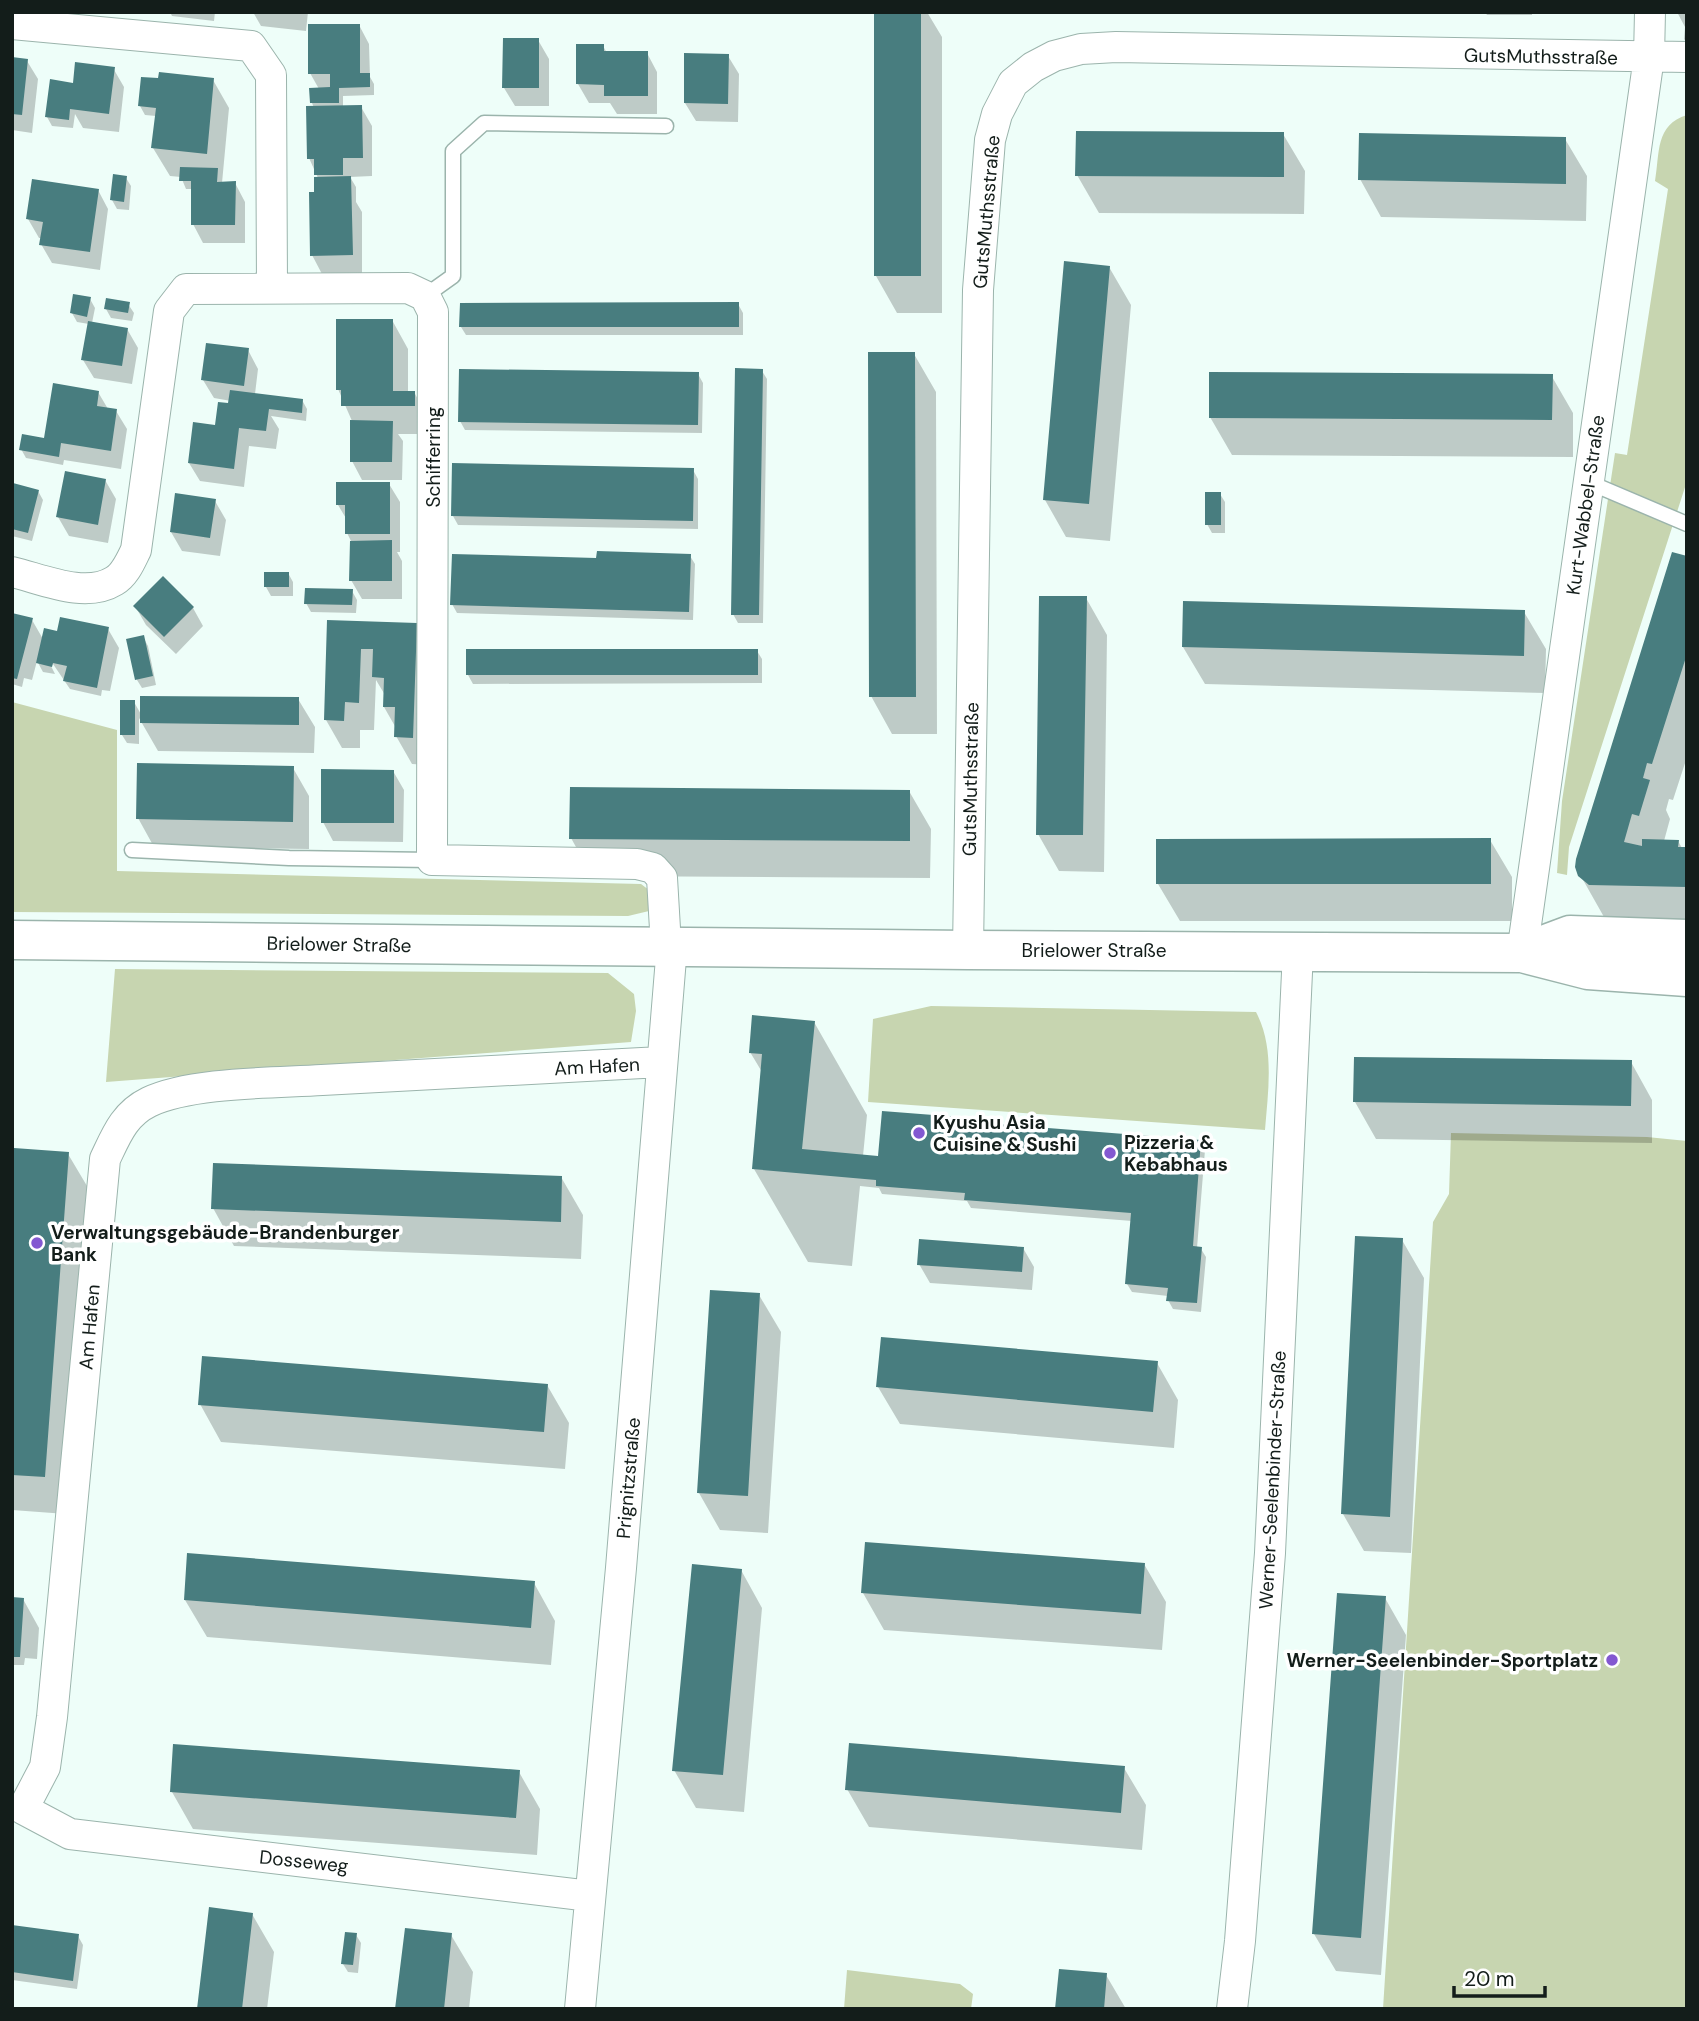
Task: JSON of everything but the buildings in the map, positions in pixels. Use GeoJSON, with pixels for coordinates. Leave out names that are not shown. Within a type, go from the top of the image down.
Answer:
{"type":"FeatureCollection","features":[{"type":"Feature","properties":{"kind":"main road","name":"Brielower Straße"},"geometry":{"type":"LineString","coordinates":[[1522,953],[1570,935],[1687,939]]}},
{"type":"Feature","properties":{"kind":"main road","name":"Brielower Straße"},"geometry":{"type":"LineString","coordinates":[[12,940],[1522,953],[1588,970],[1687,976]]}},
{"type":"Feature","properties":{"kind":"street","name":"Kurt-Wabbel-Straße"},"geometry":{"type":"LineString","coordinates":[[1522,953],[1649,57],[1650,12]]}},
{"type":"Feature","properties":{"kind":"street"},"geometry":{"type":"LineString","coordinates":[[12,24],[251,47],[271,75],[272,288]]}},
{"type":"Feature","properties":{"kind":"street","name":"GutsMuthsstraße"},"geometry":{"type":"LineString","coordinates":[[968,950],[978,290],[990,140],[997,114],[1013,83],[1033,67],[1054,56],[1081,49],[1116,47],[1687,57]]}},
{"type":"Feature","properties":{"kind":"street"},"geometry":{"type":"LineString","coordinates":[[12,572],[77,589],[116,581],[129,564],[136,550],[169,311],[186,289],[408,288],[425,296]]}},
{"type":"Feature","properties":{"kind":"street","name":"Schifferring"},"geometry":{"type":"LineString","coordinates":[[425,296],[433,312],[432,860]]}},
{"type":"Feature","properties":{"kind":"street"},"geometry":{"type":"LineString","coordinates":[[432,860],[637,864],[653,868],[662,878],[669,946]]}},
{"type":"Feature","properties":{"kind":"street","name":"Prignitzstraße"},"geometry":{"type":"LineString","coordinates":[[580,2009],[621,1568],[669,946]]}},
{"type":"Feature","properties":{"kind":"street","name":"Werner-Seelenbinder-Straße"},"geometry":{"type":"LineString","coordinates":[[1233,2009],[1270,1553],[1298,951]]}},
{"type":"Feature","properties":{"kind":"street","name":"Am Hafen"},"geometry":{"type":"LineString","coordinates":[[18,1815],[45,1767],[105,1159],[118,1130],[130,1114],[149,1102],[174,1093],[247,1084],[661,1062]]}},
{"type":"Feature","properties":{"kind":"street","name":"Dosseweg"},"geometry":{"type":"LineString","coordinates":[[18,1815],[70,1834],[590,1896]]}},
{"type":"Feature","properties":{"kind":"lane"},"geometry":{"type":"LineString","coordinates":[[425,296],[453,276],[453,150],[484,123],[666,126]]}},
{"type":"Feature","properties":{"kind":"lane"},"geometry":{"type":"LineString","coordinates":[[1588,482],[1687,524]]}},
{"type":"Feature","properties":{"kind":"lane"},"geometry":{"type":"LineString","coordinates":[[132,850],[289,858],[432,860]]}},
{"type":"Feature","properties":{"kind":"green space"},"geometry":{"type":"Polygon","coordinates":[[[1687,115],[1687,481],[1569,847],[1567,875],[1557,873],[1562,801],[1615,453],[1627,455],[1668,189],[1655,181],[1659,150],[1669,125],[1687,115]]]}},
{"type":"Feature","properties":{"kind":"green space"},"geometry":{"type":"Polygon","coordinates":[[[12,702],[117,730],[117,871],[641,884],[653,893],[649,911],[628,916],[12,912],[12,702]]]}},
{"type":"Feature","properties":{"kind":"green space"},"geometry":{"type":"Polygon","coordinates":[[[115,969],[608,973],[634,994],[636,1011],[631,1042],[106,1082],[115,969]]]}},
{"type":"Feature","properties":{"kind":"green space"},"geometry":{"type":"Polygon","coordinates":[[[931,1006],[1256,1012],[1266,1040],[1268,1055],[1265,1130],[868,1102],[873,1019],[931,1006]]]}},
{"type":"Feature","properties":{"kind":"green space"},"geometry":{"type":"Polygon","coordinates":[[[1451,1133],[1647,1137],[1687,1141],[1687,2009],[1383,2009],[1433,1222],[1449,1194],[1451,1133]]]}},
{"type":"Feature","properties":{"kind":"green space"},"geometry":{"type":"Polygon","coordinates":[[[847,1970],[960,1984],[973,1994],[971,2009],[844,2009],[847,1970]]]}},
{"type":"Feature","properties":{"kind":"place","name":"Kyushu Asia Cuisine & Sushi"},"geometry":{"type":"Point","coordinates":[919,1133]}},
{"type":"Feature","properties":{"kind":"place","name":"Pizzeria & Kebabhaus"},"geometry":{"type":"Point","coordinates":[1110,1153]}},
{"type":"Feature","properties":{"kind":"place","name":"Verwaltungsgebäude-Brandenburger Bank"},"geometry":{"type":"Point","coordinates":[37,1243]}},
{"type":"Feature","properties":{"kind":"place","name":"Werner-Seelenbinder-Sportplatz"},"geometry":{"type":"Point","coordinates":[1612,1660]}}]}
